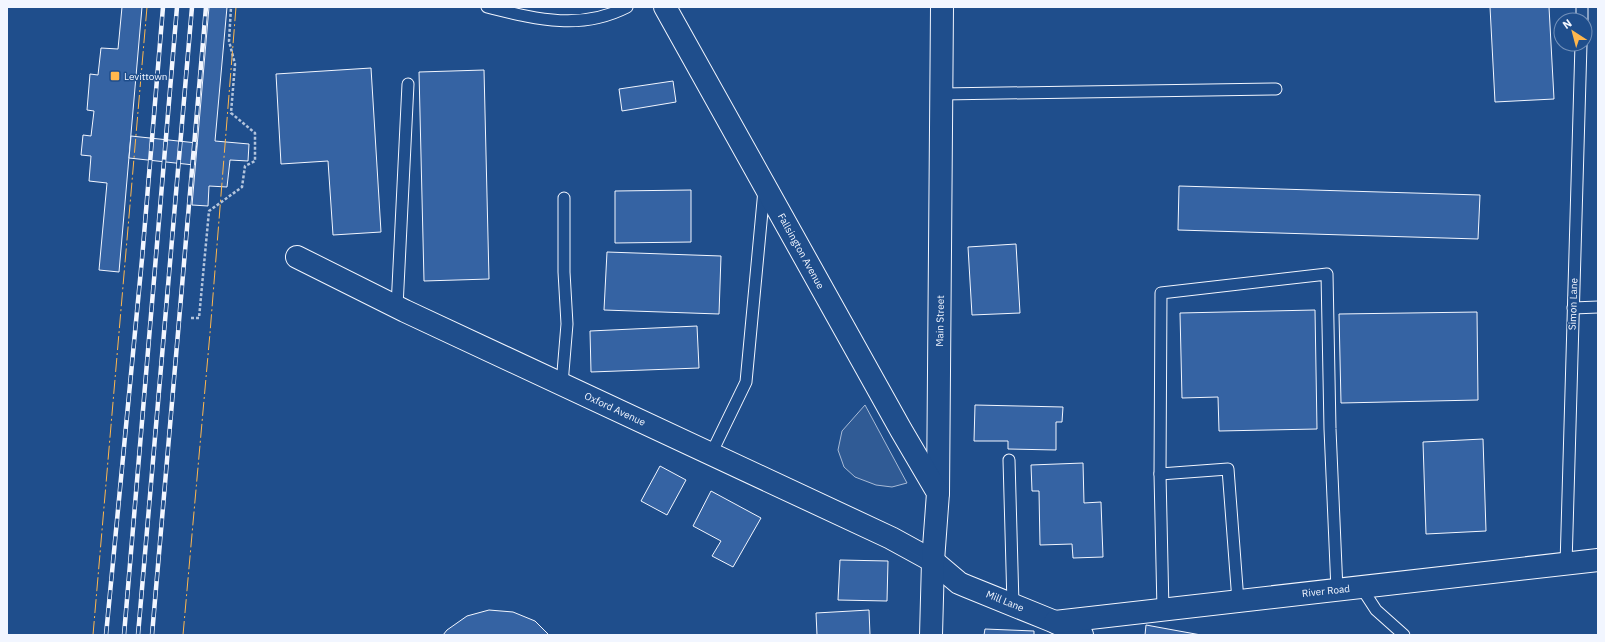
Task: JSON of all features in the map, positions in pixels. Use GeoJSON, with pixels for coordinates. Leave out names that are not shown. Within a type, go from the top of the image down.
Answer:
{"type":"FeatureCollection","features":[{"type":"Feature","properties":{"kind":"street","name":"Fallsington Avenue"},"geometry":{"type":"LineString","coordinates":[[665,7],[900,430],[938,493]]}},
{"type":"Feature","properties":{"kind":"street","name":"Main Street"},"geometry":{"type":"LineString","coordinates":[[931,635],[933,561],[938,493],[942,7]]}},
{"type":"Feature","properties":{"kind":"street","name":"Oxford Avenue"},"geometry":{"type":"LineString","coordinates":[[297,257],[398,307],[891,538],[933,561]]}},
{"type":"Feature","properties":{"kind":"street","name":"River Road"},"geometry":{"type":"LineString","coordinates":[[1055,622],[1566,565],[1598,560]]}},
{"type":"Feature","properties":{"kind":"street","name":"Mill Lane"},"geometry":{"type":"LineString","coordinates":[[933,561],[959,583],[1013,604],[1082,635]]}},
{"type":"Feature","properties":{"kind":"lane"},"geometry":{"type":"LineString","coordinates":[[487,7],[522,16],[555,21],[580,21],[602,17],[627,7]]}},
{"type":"Feature","properties":{"kind":"lane","name":"Simon Lane"},"geometry":{"type":"LineString","coordinates":[[1566,565],[1581,52]]}},
{"type":"Feature","properties":{"kind":"lane"},"geometry":{"type":"LineString","coordinates":[[398,307],[408,84]]}},
{"type":"Feature","properties":{"kind":"lane"},"geometry":{"type":"LineString","coordinates":[[942,94],[1276,89]]}},
{"type":"Feature","properties":{"kind":"lane"},"geometry":{"type":"LineString","coordinates":[[711,454],[746,382],[764,185]]}},
{"type":"Feature","properties":{"kind":"lane"},"geometry":{"type":"LineString","coordinates":[[562,384],[567,324],[564,272],[564,198]]}},
{"type":"Feature","properties":{"kind":"lane"},"geometry":{"type":"LineString","coordinates":[[1163,610],[1160,474],[1161,293],[1327,274],[1330,429],[1337,590]]}},
{"type":"Feature","properties":{"kind":"lane"},"geometry":{"type":"LineString","coordinates":[[1573,308],[1598,307]]}},
{"type":"Feature","properties":{"kind":"lane"},"geometry":{"type":"LineString","coordinates":[[1009,460],[1013,604]]}},
{"type":"Feature","properties":{"kind":"lane"},"geometry":{"type":"LineString","coordinates":[[1160,474],[1228,469],[1238,601]]}},
{"type":"Feature","properties":{"kind":"lane"},"geometry":{"type":"LineString","coordinates":[[1361,588],[1376,610],[1404,635]]}},
{"type":"Feature","properties":{"kind":"path"},"geometry":{"type":"LineString","coordinates":[[191,318],[199,318],[209,211],[242,188],[245,166],[255,161],[255,133],[231,113],[236,64],[229,41],[231,7]]}},
{"type":"Feature","properties":{"kind":"shaded area"},"geometry":{"type":"Polygon","coordinates":[[[865,405],[907,483],[892,487],[876,485],[855,477],[844,467],[838,450],[842,431],[865,405]]]}},
{"type":"Feature","properties":{"kind":"building"},"geometry":{"type":"Polygon","coordinates":[[[122,7],[142,7],[119,272],[99,270],[107,183],[89,181],[91,156],[81,155],[83,135],[91,136],[94,111],[87,110],[90,74],[98,75],[101,48],[118,49],[122,7]]]}},
{"type":"Feature","properties":{"kind":"building"},"geometry":{"type":"Polygon","coordinates":[[[209,7],[227,7],[215,141],[249,144],[248,161],[230,160],[227,187],[209,186],[208,206],[192,205],[209,7]]]}},
{"type":"Feature","properties":{"kind":"building"},"geometry":{"type":"Polygon","coordinates":[[[1490,7],[1549,7],[1554,99],[1495,102],[1490,7]]]}},
{"type":"Feature","properties":{"kind":"building"},"geometry":{"type":"Polygon","coordinates":[[[371,68],[381,232],[333,235],[328,161],[281,164],[276,74],[371,68]]]}},
{"type":"Feature","properties":{"kind":"building"},"geometry":{"type":"Polygon","coordinates":[[[484,70],[489,279],[424,281],[419,72],[484,70]]]}},
{"type":"Feature","properties":{"kind":"building"},"geometry":{"type":"Polygon","coordinates":[[[673,81],[676,102],[622,111],[619,89],[673,81]]]}},
{"type":"Feature","properties":{"kind":"building"},"geometry":{"type":"Polygon","coordinates":[[[131,136],[197,143],[194,165],[129,158],[131,136]]]}},
{"type":"Feature","properties":{"kind":"building"},"geometry":{"type":"Polygon","coordinates":[[[1179,186],[1480,195],[1478,239],[1178,230],[1179,186]]]}},
{"type":"Feature","properties":{"kind":"building"},"geometry":{"type":"Polygon","coordinates":[[[691,190],[691,242],[615,243],[615,191],[691,190]]]}},
{"type":"Feature","properties":{"kind":"building"},"geometry":{"type":"Polygon","coordinates":[[[1016,244],[1020,313],[972,315],[968,247],[1016,244]]]}},
{"type":"Feature","properties":{"kind":"building"},"geometry":{"type":"Polygon","coordinates":[[[607,252],[721,256],[719,314],[604,310],[607,252]]]}},
{"type":"Feature","properties":{"kind":"building"},"geometry":{"type":"Polygon","coordinates":[[[1315,310],[1317,429],[1219,431],[1218,397],[1182,398],[1180,313],[1315,310]]]}},
{"type":"Feature","properties":{"kind":"building"},"geometry":{"type":"Polygon","coordinates":[[[1477,312],[1478,400],[1341,403],[1339,314],[1477,312]]]}},
{"type":"Feature","properties":{"kind":"building"},"geometry":{"type":"Polygon","coordinates":[[[697,326],[699,368],[591,372],[590,331],[697,326]]]}},
{"type":"Feature","properties":{"kind":"building"},"geometry":{"type":"Polygon","coordinates":[[[975,405],[1063,407],[1062,422],[1056,422],[1056,450],[1008,449],[1008,441],[974,441],[975,405]]]}},
{"type":"Feature","properties":{"kind":"building"},"geometry":{"type":"Polygon","coordinates":[[[1483,439],[1486,531],[1426,534],[1423,442],[1483,439]]]}},
{"type":"Feature","properties":{"kind":"building"},"geometry":{"type":"Polygon","coordinates":[[[1083,463],[1084,503],[1101,502],[1103,557],[1073,558],[1072,544],[1040,545],[1039,491],[1032,491],[1031,465],[1083,463]]]}},
{"type":"Feature","properties":{"kind":"building"},"geometry":{"type":"Polygon","coordinates":[[[660,466],[686,480],[667,515],[641,501],[660,466]]]}},
{"type":"Feature","properties":{"kind":"building"},"geometry":{"type":"Polygon","coordinates":[[[711,491],[761,518],[733,567],[712,556],[721,541],[693,526],[711,491]]]}},
{"type":"Feature","properties":{"kind":"building"},"geometry":{"type":"Polygon","coordinates":[[[840,560],[888,561],[887,601],[838,600],[840,560]]]}},
{"type":"Feature","properties":{"kind":"building"},"geometry":{"type":"Polygon","coordinates":[[[489,610],[513,612],[535,621],[549,635],[443,635],[447,630],[467,616],[489,610]]]}},
{"type":"Feature","properties":{"kind":"building"},"geometry":{"type":"Polygon","coordinates":[[[869,610],[870,635],[817,635],[816,613],[869,610]]]}},
{"type":"Feature","properties":{"kind":"building"},"geometry":{"type":"Polygon","coordinates":[[[1146,625],[1201,635],[1145,635],[1146,625]]]}},
{"type":"Feature","properties":{"kind":"building"},"geometry":{"type":"Polygon","coordinates":[[[985,629],[1034,631],[1034,635],[984,635],[985,629]]]}},
{"type":"Feature","properties":{"kind":"railway"},"geometry":{"type":"LineString","coordinates":[[106,635],[142,259],[163,7]]}},
{"type":"Feature","properties":{"kind":"railway"},"geometry":{"type":"LineString","coordinates":[[124,635],[177,7]]}},
{"type":"Feature","properties":{"kind":"railway"},"geometry":{"type":"LineString","coordinates":[[138,635],[192,7]]}},
{"type":"Feature","properties":{"kind":"railway"},"geometry":{"type":"LineString","coordinates":[[152,635],[206,7]]}},
{"type":"Feature","properties":{"kind":"power"},"geometry":{"type":"LineString","coordinates":[[93,635],[147,7]]}},
{"type":"Feature","properties":{"kind":"power"},"geometry":{"type":"LineString","coordinates":[[183,635],[210,333],[236,7]]}},
{"type":"Feature","properties":{"kind":"place","name":"Levittown"},"geometry":{"type":"Point","coordinates":[115,76]}}]}
